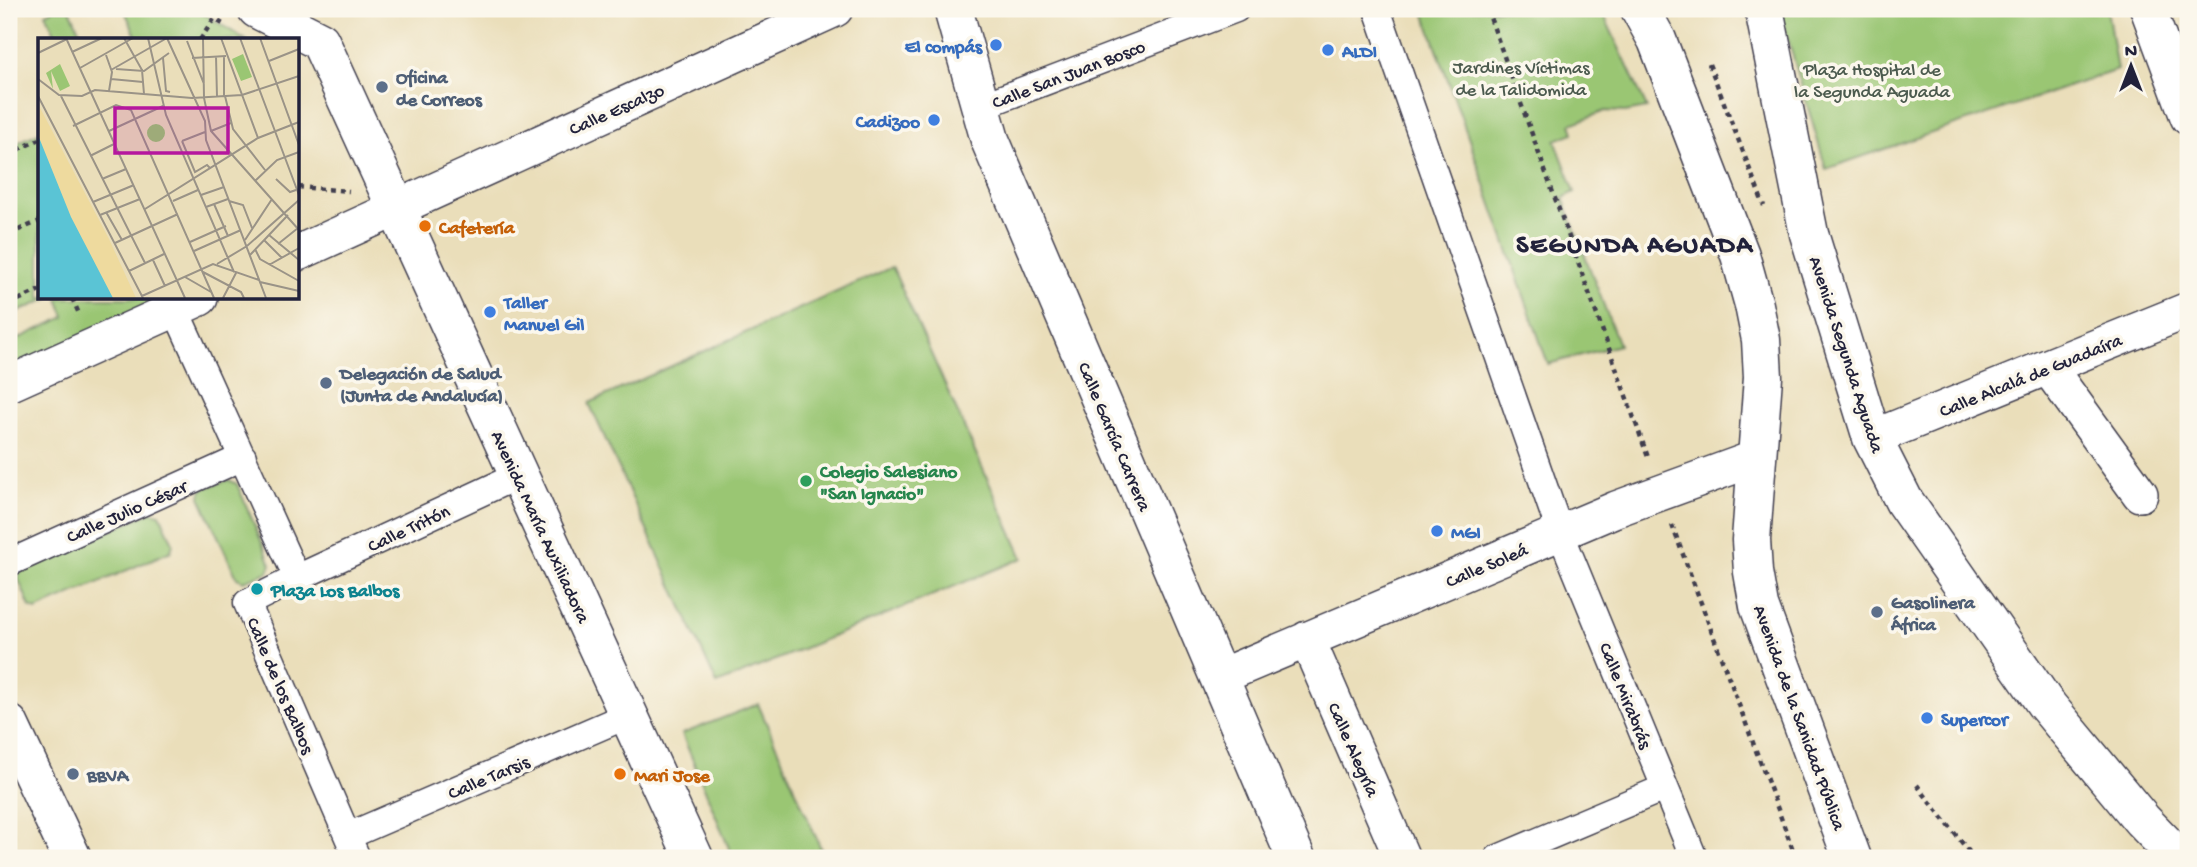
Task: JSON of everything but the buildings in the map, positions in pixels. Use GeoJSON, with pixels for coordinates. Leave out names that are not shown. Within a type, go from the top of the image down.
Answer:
{"type":"FeatureCollection","features":[{"type":"Feature","properties":{"kind":"street","name":"Avenida María Auxiliadora"},"geometry":{"type":"LineString","coordinates":[[257,9],[320,41],[693,858]]}},
{"type":"Feature","properties":{"kind":"street","name":"Calle Escalzo"},"geometry":{"type":"LineString","coordinates":[[299,253],[835,9]]}},
{"type":"Feature","properties":{"kind":"street","name":"Calle García Carrera"},"geometry":{"type":"LineString","coordinates":[[953,9],[990,140],[1296,858]]}},
{"type":"Feature","properties":{"kind":"street","name":"Calle San Juan Bosco"},"geometry":{"type":"LineString","coordinates":[[979,107],[1236,9]]}},
{"type":"Feature","properties":{"kind":"street","name":"Calle Mirabrás"},"geometry":{"type":"LineString","coordinates":[[1377,9],[1560,532],[1694,858]]}},
{"type":"Feature","properties":{"kind":"street","name":"Avenida de la Sanidad Pública"},"geometry":{"type":"LineString","coordinates":[[1640,9],[1657,40],[1740,255],[1754,305],[1763,377],[1751,540],[1759,606],[1852,858]]}},
{"type":"Feature","properties":{"kind":"street","name":"Avenida Segunda Aguada"},"geometry":{"type":"LineString","coordinates":[[1764,9],[1809,234],[1872,438],[1904,501],[2045,703],[2142,820],[2179,858]]}},
{"type":"Feature","properties":{"kind":"street"},"geometry":{"type":"LineString","coordinates":[[2148,9],[2188,117]]}},
{"type":"Feature","properties":{"kind":"street"},"geometry":{"type":"LineString","coordinates":[[9,384],[187,303],[243,457],[297,578]]}},
{"type":"Feature","properties":{"kind":"street","name":"Calle Alcalá de Guadaíra"},"geometry":{"type":"LineString","coordinates":[[1872,438],[2188,310]]}},
{"type":"Feature","properties":{"kind":"street"},"geometry":{"type":"LineString","coordinates":[[2048,366],[2140,494]]}},
{"type":"Feature","properties":{"kind":"street","name":"Calle Julio César"},"geometry":{"type":"LineString","coordinates":[[9,563],[243,457]]}},
{"type":"Feature","properties":{"kind":"street","name":"Calle Soleá"},"geometry":{"type":"LineString","coordinates":[[1219,677],[1560,532],[1660,492],[1756,458]]}},
{"type":"Feature","properties":{"kind":"street","name":"Calle Tritón"},"geometry":{"type":"LineString","coordinates":[[297,578],[519,475]]}},
{"type":"Feature","properties":{"kind":"street","name":"Calle de los Balbos"},"geometry":{"type":"LineString","coordinates":[[297,578],[247,603],[352,847]]}},
{"type":"Feature","properties":{"kind":"street","name":"Calle Alegría"},"geometry":{"type":"LineString","coordinates":[[1307,639],[1402,858]]}},
{"type":"Feature","properties":{"kind":"street","name":"Calle Tarsis"},"geometry":{"type":"LineString","coordinates":[[352,847],[628,715]]}},
{"type":"Feature","properties":{"kind":"street"},"geometry":{"type":"LineString","coordinates":[[9,724],[72,858]]}},
{"type":"Feature","properties":{"kind":"street"},"geometry":{"type":"LineString","coordinates":[[1498,858],[1664,788]]}},
{"type":"Feature","properties":{"kind":"path"},"geometry":{"type":"LineString","coordinates":[[1487,9],[1660,492],[1797,858]]}},
{"type":"Feature","properties":{"kind":"path"},"geometry":{"type":"LineString","coordinates":[[9,153],[38,140]]}},
{"type":"Feature","properties":{"kind":"path"},"geometry":{"type":"LineString","coordinates":[[299,187],[355,192]]}},
{"type":"Feature","properties":{"kind":"path"},"geometry":{"type":"LineString","coordinates":[[9,234],[38,222]]}},
{"type":"Feature","properties":{"kind":"path"},"geometry":{"type":"LineString","coordinates":[[9,304],[38,291]]}},
{"type":"Feature","properties":{"kind":"path"},"geometry":{"type":"LineString","coordinates":[[1917,785],[1974,858]]}},
{"type":"Feature","properties":{"kind":"green space"},"geometry":{"type":"Polygon","coordinates":[[[55,9],[70,9],[83,38],[57,38],[46,13],[55,9]]]}},
{"type":"Feature","properties":{"kind":"green space"},"geometry":{"type":"Polygon","coordinates":[[[124,9],[196,9],[243,38],[137,38],[124,9]]]}},
{"type":"Feature","properties":{"kind":"green space","name":"Jardines Víctimas de la Talidomida"},"geometry":{"type":"Polygon","coordinates":[[[1423,9],[1601,9],[1647,108],[1625,112],[1605,111],[1571,124],[1574,133],[1555,140],[1575,192],[1563,198],[1619,345],[1548,364],[1423,9]]]}},
{"type":"Feature","properties":{"kind":"green space","name":"Plaza Hospital de la Segunda Aguada"},"geometry":{"type":"Polygon","coordinates":[[[1779,9],[2107,9],[2117,70],[1826,169],[1779,9]]]}},
{"type":"Feature","properties":{"kind":"green space"},"geometry":{"type":"Polygon","coordinates":[[[38,133],[38,299],[48,299],[9,316],[9,147],[38,133]]]}},
{"type":"Feature","properties":{"kind":"green space","name":"Colegio Salesiano \"San Ignacio\""},"geometry":{"type":"Polygon","coordinates":[[[892,267],[1023,558],[717,684],[589,403],[892,267]]]}},
{"type":"Feature","properties":{"kind":"green space"},"geometry":{"type":"Polygon","coordinates":[[[58,299],[166,299],[9,370],[9,343],[65,317],[58,299]]]}},
{"type":"Feature","properties":{"kind":"green space"},"geometry":{"type":"Polygon","coordinates":[[[229,480],[237,484],[271,564],[268,572],[244,581],[237,578],[200,497],[202,489],[229,480]]]}},
{"type":"Feature","properties":{"kind":"green space"},"geometry":{"type":"Polygon","coordinates":[[[151,512],[160,514],[173,543],[171,551],[36,610],[30,607],[18,578],[21,571],[151,512]]]}},
{"type":"Feature","properties":{"kind":"green space"},"geometry":{"type":"Polygon","coordinates":[[[758,704],[825,858],[733,858],[682,734],[758,704]]]}},
{"type":"Feature","properties":{"kind":"place","name":"El compás"},"geometry":{"type":"Point","coordinates":[996,45]}},
{"type":"Feature","properties":{"kind":"place","name":"ALDI"},"geometry":{"type":"Point","coordinates":[1328,50]}},
{"type":"Feature","properties":{"kind":"place","name":"Oficina de Correos"},"geometry":{"type":"Point","coordinates":[382,87]}},
{"type":"Feature","properties":{"kind":"place","name":"Cadizoo"},"geometry":{"type":"Point","coordinates":[934,120]}},
{"type":"Feature","properties":{"kind":"place","name":"Cafetería"},"geometry":{"type":"Point","coordinates":[425,226]}},
{"type":"Feature","properties":{"kind":"place","name":"Taller Manuel Gil"},"geometry":{"type":"Point","coordinates":[490,312]}},
{"type":"Feature","properties":{"kind":"place","name":"Delegación de Salud (Junta de Andalucía)"},"geometry":{"type":"Point","coordinates":[326,383]}},
{"type":"Feature","properties":{"kind":"place","name":"Colegio Salesiano \"San Ignacio\""},"geometry":{"type":"Point","coordinates":[806,481]}},
{"type":"Feature","properties":{"kind":"place","name":"MGI"},"geometry":{"type":"Point","coordinates":[1437,531]}},
{"type":"Feature","properties":{"kind":"place","name":"Plaza Los Balbos"},"geometry":{"type":"Point","coordinates":[257,589]}},
{"type":"Feature","properties":{"kind":"place","name":"Gasolinera África"},"geometry":{"type":"Point","coordinates":[1877,612]}},
{"type":"Feature","properties":{"kind":"place","name":"Supercor"},"geometry":{"type":"Point","coordinates":[1927,718]}},
{"type":"Feature","properties":{"kind":"place","name":"BBVA"},"geometry":{"type":"Point","coordinates":[73,774]}},
{"type":"Feature","properties":{"kind":"place","name":"Mari Jose"},"geometry":{"type":"Point","coordinates":[620,774]}},
{"type":"Feature","properties":{"kind":"district","name":"SEGUNDA AGUADA"},"geometry":{"type":"Point","coordinates":[1635,243]}}]}
